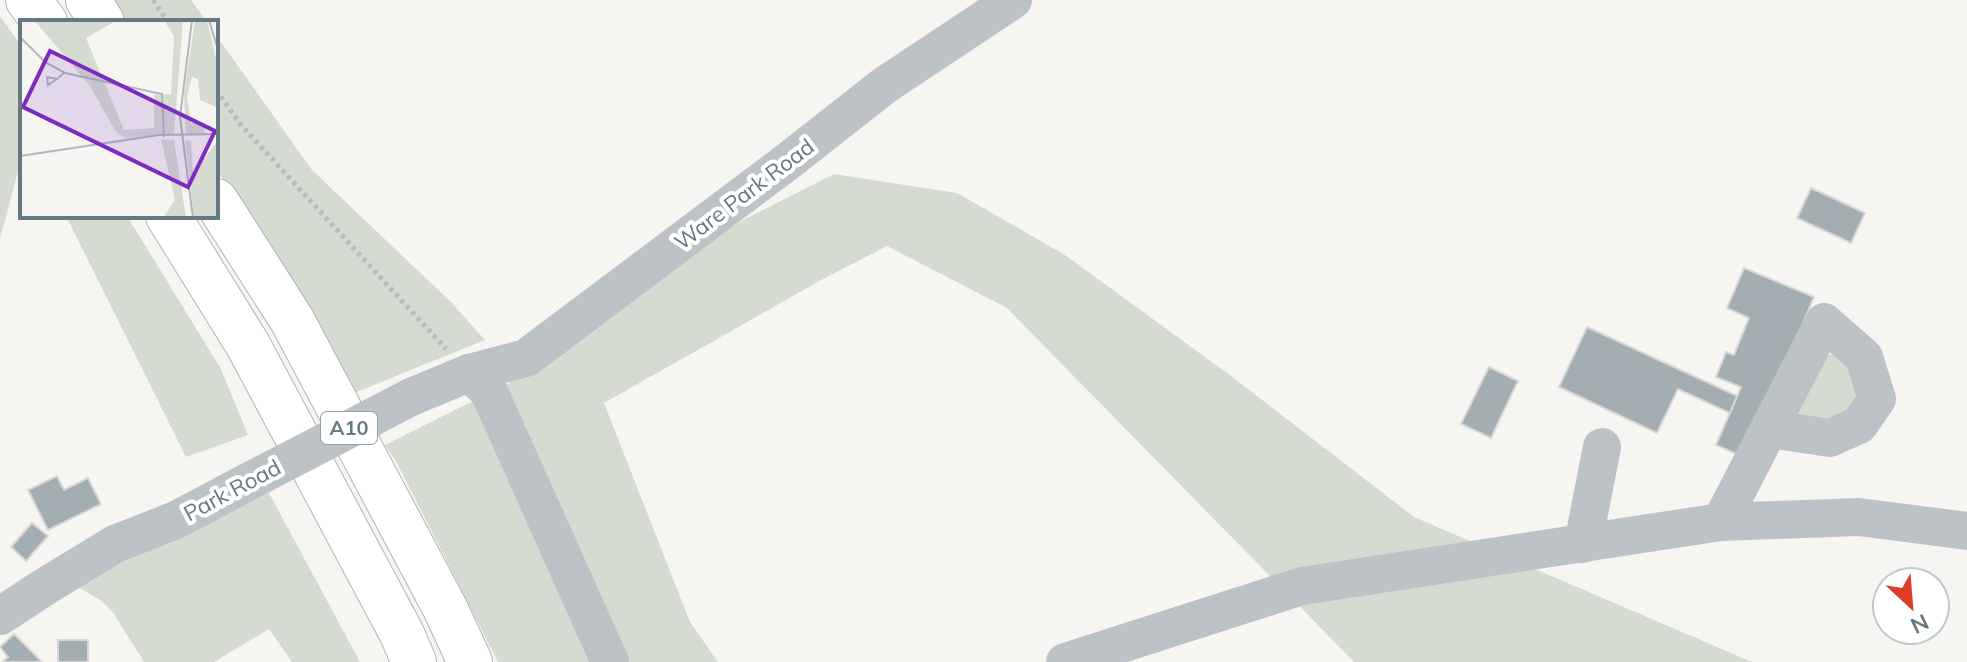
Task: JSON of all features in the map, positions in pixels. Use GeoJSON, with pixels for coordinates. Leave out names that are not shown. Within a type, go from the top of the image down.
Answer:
{"type":"FeatureCollection","features":[{"type":"Feature","properties":{"kind":"highway"},"geometry":{"type":"LineString","coordinates":[[28,0],[43,20]]}},
{"type":"Feature","properties":{"kind":"highway"},"geometry":{"type":"LineString","coordinates":[[88,0],[101,20]]}},
{"type":"Feature","properties":{"kind":"highway","name":"A10"},"geometry":{"type":"LineString","coordinates":[[218,204],[292,320],[446,610],[470,662]]}},
{"type":"Feature","properties":{"kind":"highway","name":"A10"},"geometry":{"type":"LineString","coordinates":[[169,218],[248,345],[414,662]]}},
{"type":"Feature","properties":{"kind":"street","name":"Ware Park Road"},"geometry":{"type":"LineString","coordinates":[[469,373],[526,358],[885,85],[1013,0]]}},
{"type":"Feature","properties":{"kind":"street","name":"Park Road"},"geometry":{"type":"LineString","coordinates":[[0,616],[115,544],[176,520],[411,397],[469,373]]}},
{"type":"Feature","properties":{"kind":"street"},"geometry":{"type":"LineString","coordinates":[[469,373],[488,390],[492,398],[610,662]]}},
{"type":"Feature","properties":{"kind":"street"},"geometry":{"type":"LineString","coordinates":[[1721,522],[1769,429]]}},
{"type":"Feature","properties":{"kind":"street"},"geometry":{"type":"LineString","coordinates":[[1583,544],[1602,447]]}},
{"type":"Feature","properties":{"kind":"street"},"geometry":{"type":"LineString","coordinates":[[1065,662],[1302,586],[1721,522],[1859,517],[1967,531]]}},
{"type":"Feature","properties":{"kind":"path"},"geometry":{"type":"LineString","coordinates":[[153,0],[167,20]]}},
{"type":"Feature","properties":{"kind":"path"},"geometry":{"type":"LineString","coordinates":[[218,93],[241,125],[469,373]]}},
{"type":"Feature","properties":{"kind":"shaded area"},"geometry":{"type":"Polygon","coordinates":[[[113,0],[191,0],[206,20],[126,20],[113,0]]]}},
{"type":"Feature","properties":{"kind":"shaded area"},"geometry":{"type":"Polygon","coordinates":[[[0,16],[20,44],[20,164],[0,239],[0,16]]]}},
{"type":"Feature","properties":{"kind":"shaded area"},"geometry":{"type":"Polygon","coordinates":[[[218,38],[312,170],[450,301],[485,340],[354,393],[218,171],[218,38]]]}},
{"type":"Feature","properties":{"kind":"shaded area"},"geometry":{"type":"Polygon","coordinates":[[[834,174],[957,193],[1065,255],[1231,376],[1414,517],[1752,662],[1354,662],[1007,308],[887,246],[604,403],[690,622],[718,662],[498,662],[385,445],[519,378],[563,329],[745,219],[834,174]]]}},
{"type":"Feature","properties":{"kind":"shaded area"},"geometry":{"type":"Polygon","coordinates":[[[67,218],[128,218],[221,369],[248,435],[186,457],[67,218]]]}},
{"type":"Feature","properties":{"kind":"shaded area"},"geometry":{"type":"Polygon","coordinates":[[[1840,353],[1864,394],[1838,422],[1798,415],[1799,406],[1827,356],[1840,353]]]}},
{"type":"Feature","properties":{"kind":"shaded area"},"geometry":{"type":"Polygon","coordinates":[[[269,493],[360,662],[292,662],[269,629],[214,662],[144,662],[114,614],[102,601],[81,589],[78,581],[158,533],[269,493]]]}},
{"type":"Feature","properties":{"kind":"building"},"geometry":{"type":"Polygon","coordinates":[[[1811,188],[1865,213],[1851,243],[1797,218],[1811,188]]]}},
{"type":"Feature","properties":{"kind":"building"},"geometry":{"type":"Polygon","coordinates":[[[1744,268],[1814,297],[1746,458],[1716,445],[1741,387],[1716,377],[1726,352],[1734,355],[1749,318],[1727,308],[1744,268]]]}},
{"type":"Feature","properties":{"kind":"building"},"geometry":{"type":"Polygon","coordinates":[[[1587,327],[1737,396],[1730,413],[1678,389],[1657,433],[1559,387],[1587,327]]]}},
{"type":"Feature","properties":{"kind":"building"},"geometry":{"type":"Polygon","coordinates":[[[1489,367],[1518,381],[1491,438],[1461,424],[1489,367]]]}},
{"type":"Feature","properties":{"kind":"building"},"geometry":{"type":"Polygon","coordinates":[[[57,476],[64,490],[88,478],[101,504],[48,530],[28,490],[57,476]]]}},
{"type":"Feature","properties":{"kind":"building"},"geometry":{"type":"Polygon","coordinates":[[[32,523],[48,536],[26,561],[11,547],[32,523]]]}},
{"type":"Feature","properties":{"kind":"building"},"geometry":{"type":"Polygon","coordinates":[[[14,634],[42,662],[2,662],[8,657],[0,647],[14,634]]]}},
{"type":"Feature","properties":{"kind":"building"},"geometry":{"type":"Polygon","coordinates":[[[58,640],[88,640],[88,662],[58,662],[58,640]]]}}]}
